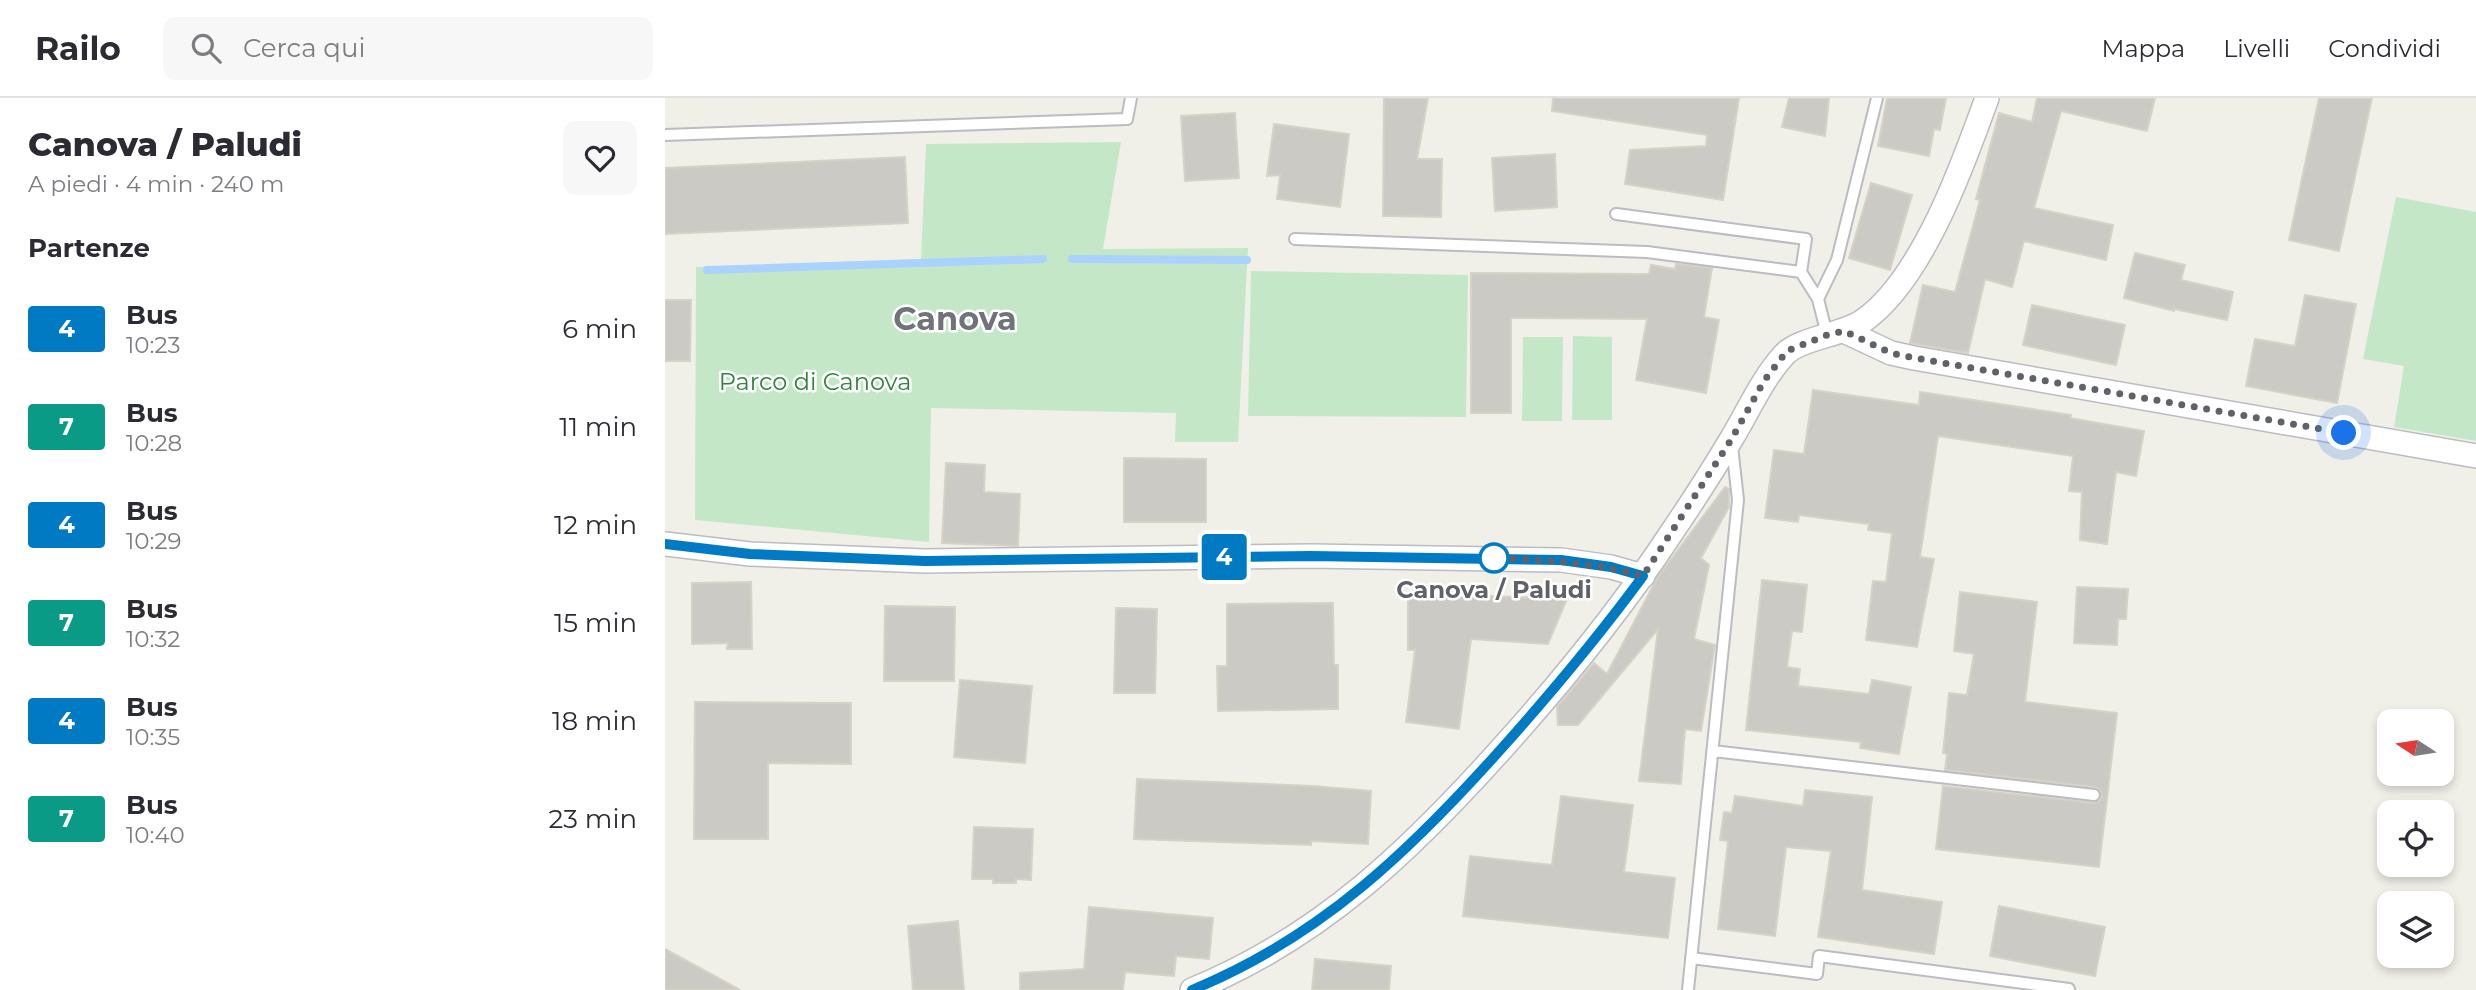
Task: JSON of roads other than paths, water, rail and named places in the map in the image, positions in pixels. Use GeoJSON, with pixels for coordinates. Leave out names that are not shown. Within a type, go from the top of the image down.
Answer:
{"type":"FeatureCollection","features":[{"type":"Feature","properties":{"kind":"street"},"geometry":{"type":"LineString","coordinates":[[1192,990],[1284,943],[1334,911],[1412,844],[1551,694],[1643,576],[1731,440],[1764,381],[1787,351],[1862,323],[1897,290],[1933,229],[1953,187],[1987,98]]}},
{"type":"Feature","properties":{"kind":"street"},"geometry":{"type":"LineString","coordinates":[[1835,333],[1891,353],[1915,358],[2476,456]]}},
{"type":"Feature","properties":{"kind":"street"},"geometry":{"type":"LineString","coordinates":[[665,544],[750,554],[925,561],[1311,556],[1561,560],[1611,567],[1643,576]]}},
{"type":"Feature","properties":{"kind":"lane"},"geometry":{"type":"LineString","coordinates":[[665,135],[1127,120],[1131,98]]}},
{"type":"Feature","properties":{"kind":"lane"},"geometry":{"type":"LineString","coordinates":[[1818,299],[1837,260],[1877,98]]}},
{"type":"Feature","properties":{"kind":"lane"},"geometry":{"type":"LineString","coordinates":[[1616,214],[1806,239],[1801,272],[1835,333]]}},
{"type":"Feature","properties":{"kind":"lane"},"geometry":{"type":"LineString","coordinates":[[1295,239],[1647,253],[1801,272]]}},
{"type":"Feature","properties":{"kind":"lane"},"geometry":{"type":"LineString","coordinates":[[1688,990],[1738,500],[1731,440]]}},
{"type":"Feature","properties":{"kind":"lane"},"geometry":{"type":"LineString","coordinates":[[1713,751],[2094,796]]}},
{"type":"Feature","properties":{"kind":"lane"},"geometry":{"type":"LineString","coordinates":[[1691,958],[1817,974],[1819,956],[2069,989]]}},
{"type":"Feature","properties":{"kind":"waterway"},"geometry":{"type":"LineString","coordinates":[[707,270],[1043,259]]}},
{"type":"Feature","properties":{"kind":"waterway"},"geometry":{"type":"LineString","coordinates":[[1072,259],[1247,260]]}},
{"type":"Feature","properties":{"kind":"place","name":"Canova / Paludi"},"geometry":{"type":"Point","coordinates":[1494,558]}},
{"type":"Feature","properties":{"kind":"district","name":"Canova"},"geometry":{"type":"Point","coordinates":[955,319]}},
{"type":"Feature","properties":{"kind":"park label","name":"Parco di Canova"},"geometry":{"type":"Point","coordinates":[815,382]}}]}
